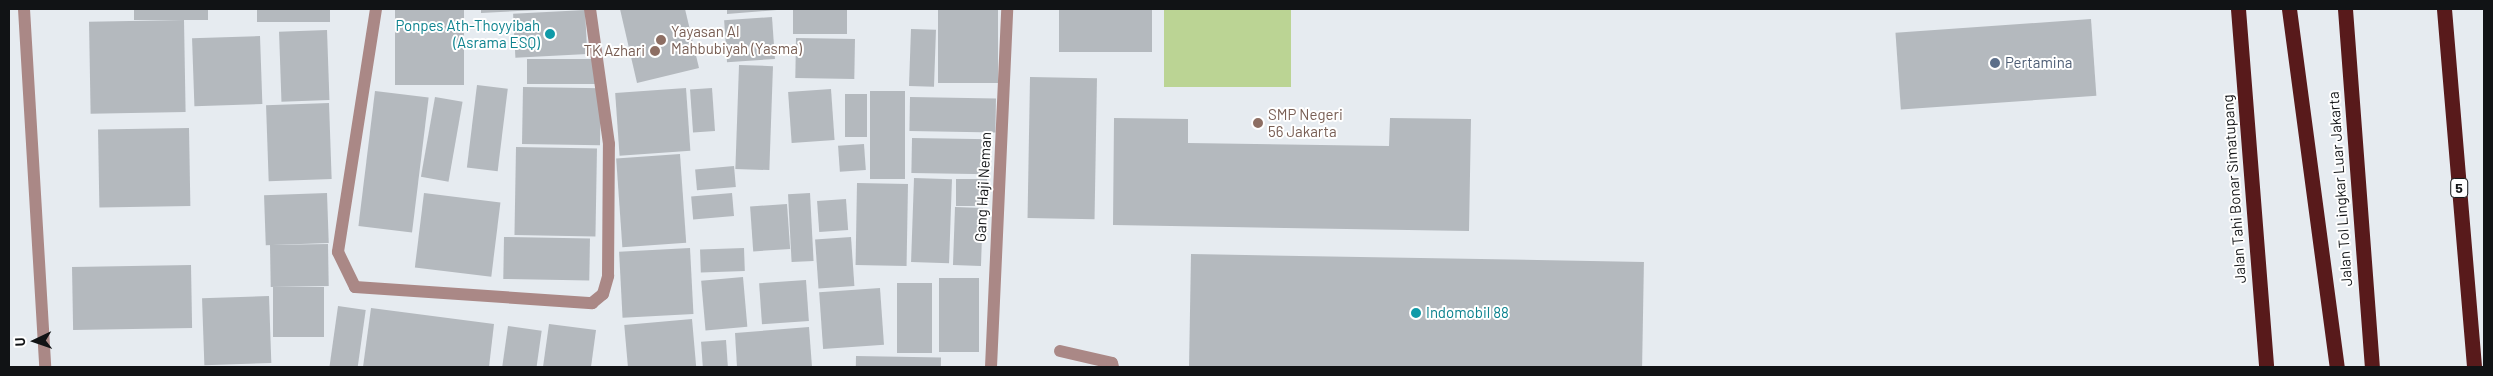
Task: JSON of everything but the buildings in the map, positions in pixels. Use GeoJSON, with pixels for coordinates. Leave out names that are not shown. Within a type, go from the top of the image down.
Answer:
{"type":"FeatureCollection","features":[{"type":"Feature","properties":{"kind":"highway","name":"Jalan Tahi Bonar Simatupang"},"geometry":{"type":"LineString","coordinates":[[2238,9],[2266,367]]}},
{"type":"Feature","properties":{"kind":"highway"},"geometry":{"type":"LineString","coordinates":[[2290,9],[2337,367]]}},
{"type":"Feature","properties":{"kind":"highway","name":"Jalan Tol Lingkar Luar Jakarta"},"geometry":{"type":"LineString","coordinates":[[2345,9],[2372,367]]}},
{"type":"Feature","properties":{"kind":"highway","name":"5"},"geometry":{"type":"LineString","coordinates":[[2444,9],[2474,367]]}},
{"type":"Feature","properties":{"kind":"street"},"geometry":{"type":"LineString","coordinates":[[24,9],[45,367]]}},
{"type":"Feature","properties":{"kind":"street"},"geometry":{"type":"LineString","coordinates":[[376,9],[338,252],[355,287],[592,302],[603,294],[608,276],[609,144],[590,9]]}},
{"type":"Feature","properties":{"kind":"street","name":"Gang Haji Neman"},"geometry":{"type":"LineString","coordinates":[[990,367],[1007,9]]}},
{"type":"Feature","properties":{"kind":"street"},"geometry":{"type":"LineString","coordinates":[[1060,350],[1112,363],[1113,367]]}},
{"type":"Feature","properties":{"kind":"green space"},"geometry":{"type":"Polygon","coordinates":[[[1164,9],[1291,9],[1291,87],[1164,87],[1164,9]]]}},
{"type":"Feature","properties":{"kind":"place","name":"Ponpes Ath-Thoyyibah (Asrama ESQ)"},"geometry":{"type":"Point","coordinates":[550,34]}},
{"type":"Feature","properties":{"kind":"place","name":"Yayasan Al Mahbubiyah (Yasma)"},"geometry":{"type":"Point","coordinates":[661,40]}},
{"type":"Feature","properties":{"kind":"place","name":"TK Azhari"},"geometry":{"type":"Point","coordinates":[655,51]}},
{"type":"Feature","properties":{"kind":"place","name":"Pertamina"},"geometry":{"type":"Point","coordinates":[1995,63]}},
{"type":"Feature","properties":{"kind":"place","name":"SMP Negeri 56 Jakarta"},"geometry":{"type":"Point","coordinates":[1258,123]}},
{"type":"Feature","properties":{"kind":"place","name":"Indomobil 88"},"geometry":{"type":"Point","coordinates":[1416,313]}}]}
